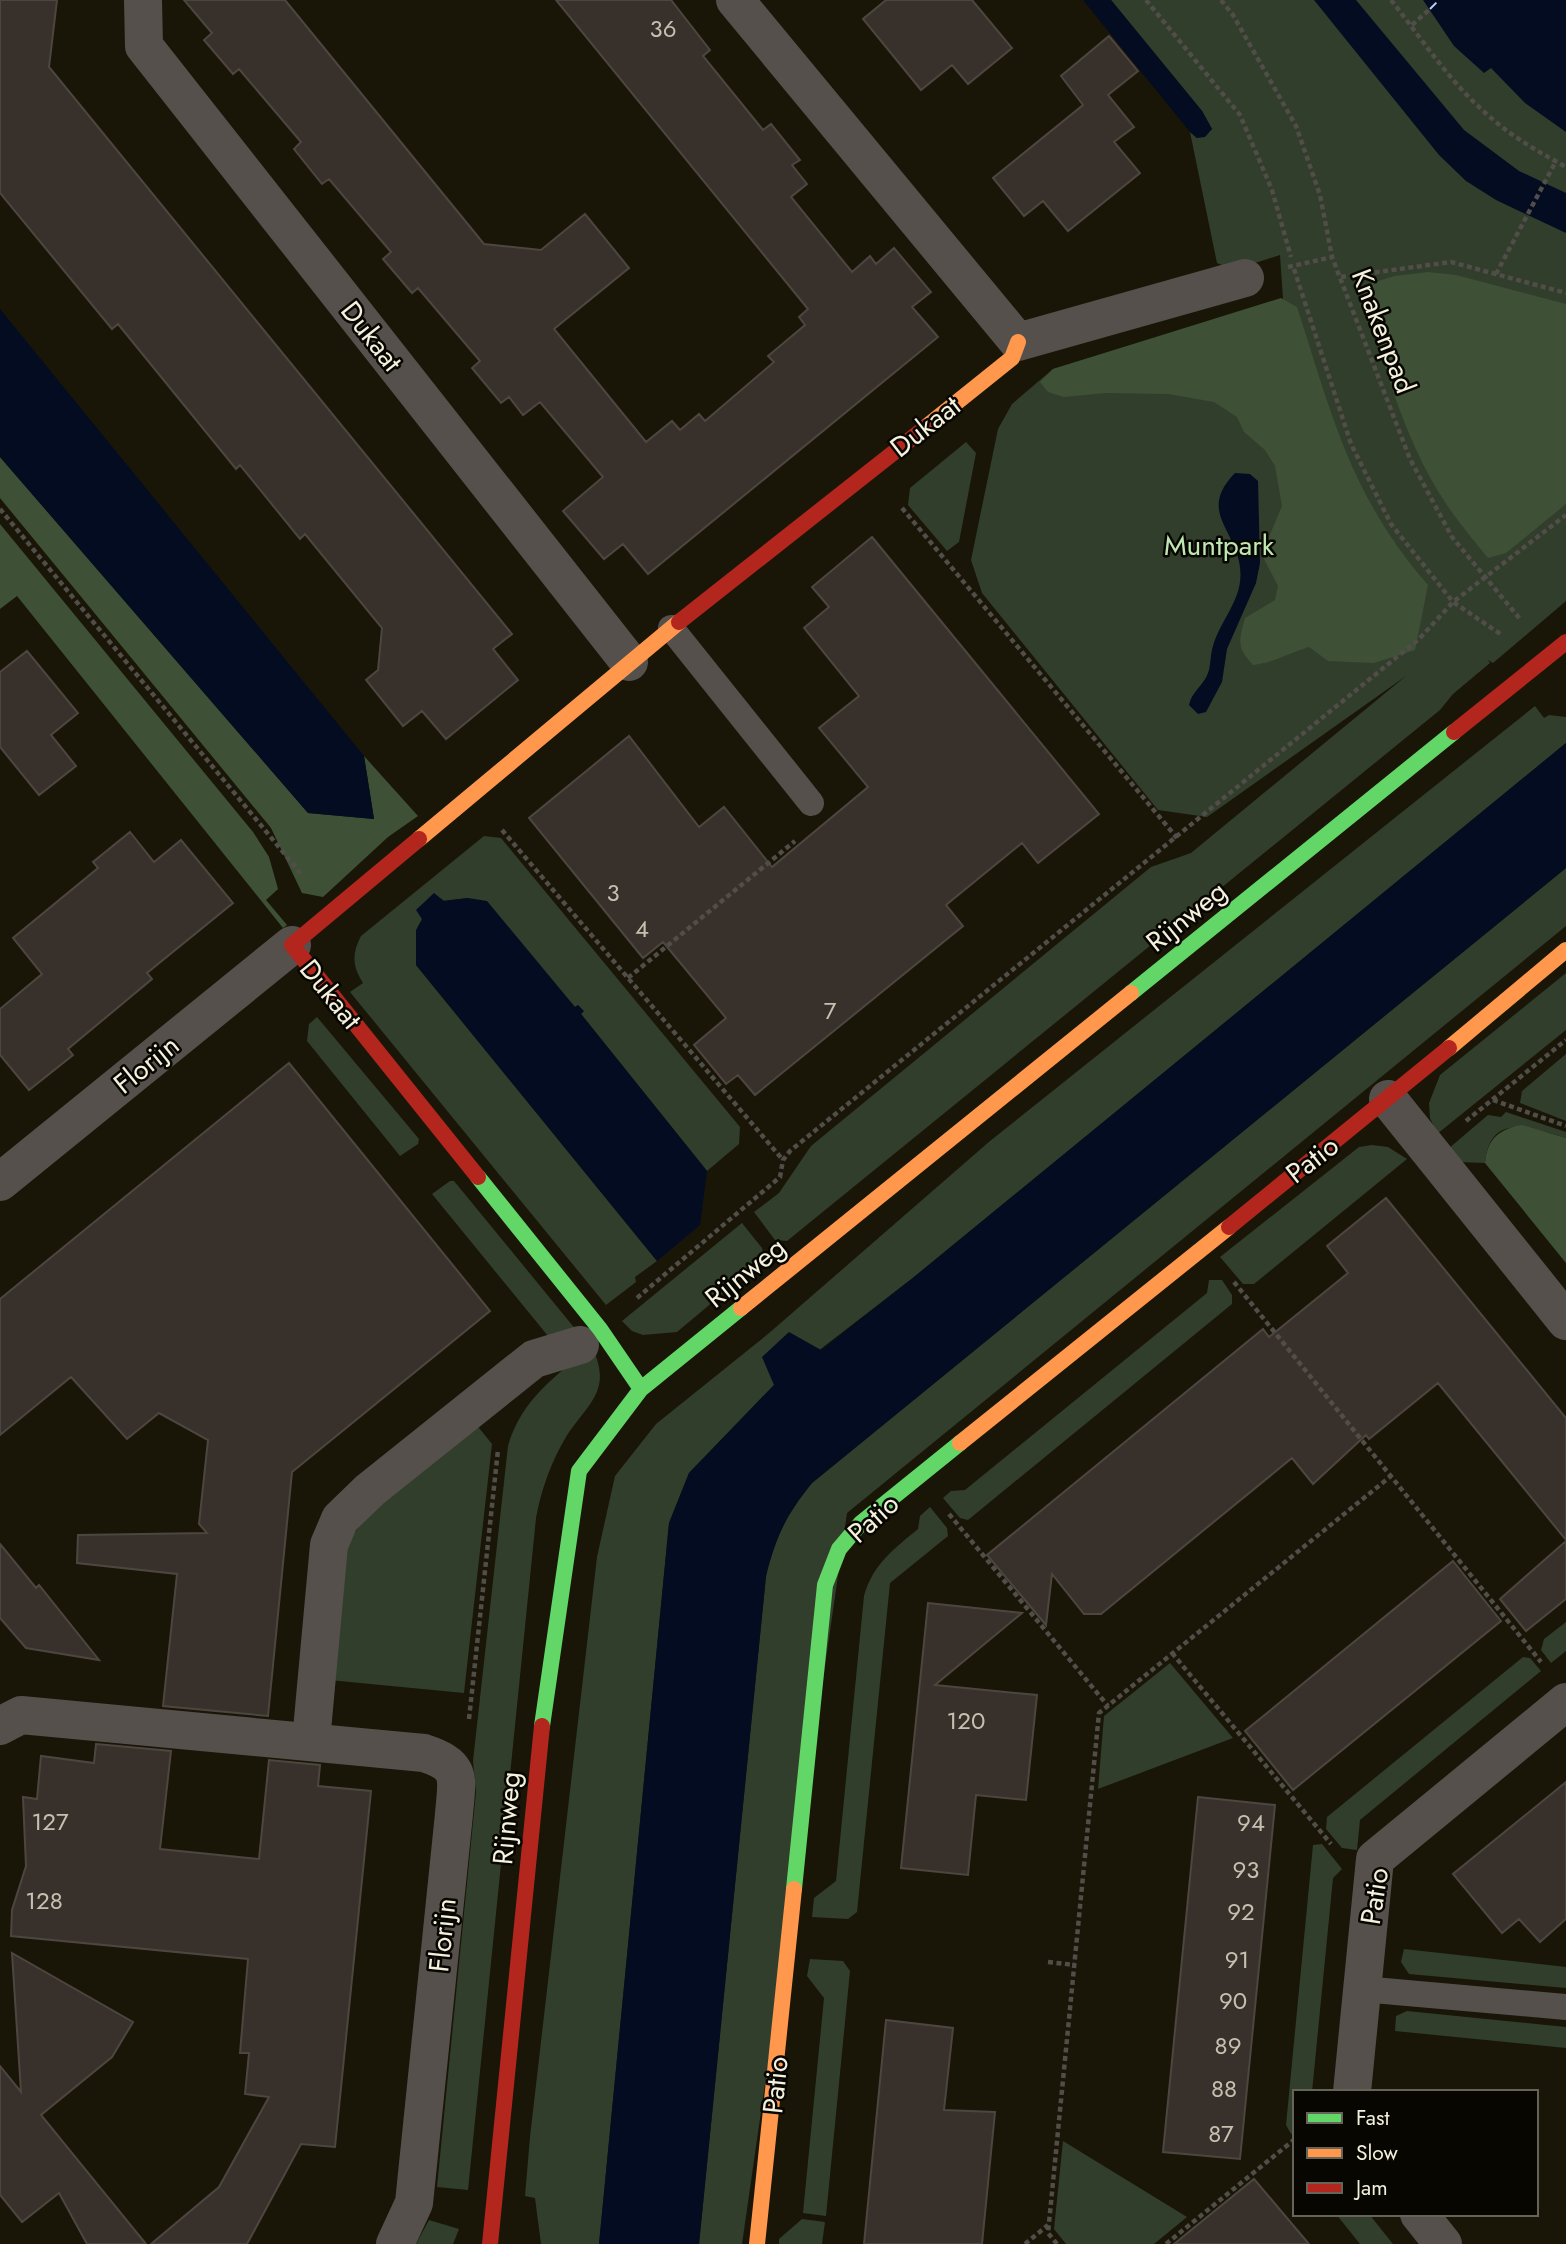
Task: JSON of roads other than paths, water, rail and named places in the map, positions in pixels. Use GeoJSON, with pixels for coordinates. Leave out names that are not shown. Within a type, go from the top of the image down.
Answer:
{"type":"FeatureCollection","features":[{"type":"Feature","properties":{"kind":"street","name":"Dukaat"},"geometry":{"type":"LineString","coordinates":[[143,0],[144,47],[629,662]]}},
{"type":"Feature","properties":{"kind":"street"},"geometry":{"type":"LineString","coordinates":[[735,0],[1018,342],[1245,278]]}},
{"type":"Feature","properties":{"kind":"street","name":"Dukaat"},"geometry":{"type":"LineString","coordinates":[[642,1389],[590,1337],[292,945],[629,662],[1012,358],[1018,342]]}},
{"type":"Feature","properties":{"kind":"street","name":"Rijnweg"},"geometry":{"type":"LineString","coordinates":[[489,2244],[542,1714],[579,1471],[642,1389],[1566,642]]}},
{"type":"Feature","properties":{"kind":"street","name":"Florijn"},"geometry":{"type":"LineString","coordinates":[[0,1182],[292,945]]}},
{"type":"Feature","properties":{"kind":"street","name":"Patio"},"geometry":{"type":"LineString","coordinates":[[757,2244],[825,1585],[839,1549],[861,1523],[1388,1099],[1566,950]]}},
{"type":"Feature","properties":{"kind":"street"},"geometry":{"type":"LineString","coordinates":[[1388,1099],[1566,1321]]}},
{"type":"Feature","properties":{"kind":"street"},"geometry":{"type":"LineString","coordinates":[[0,1726],[22,1715],[311,1741],[329,1545],[340,1520],[370,1490],[534,1359],[590,1337]]}},
{"type":"Feature","properties":{"kind":"street","name":"Patio"},"geometry":{"type":"LineString","coordinates":[[1352,2090],[1375,1859],[1557,1686]]}},
{"type":"Feature","properties":{"kind":"street","name":"Florijn"},"geometry":{"type":"LineString","coordinates":[[311,1741],[424,1753],[446,1761],[457,1777],[414,2203],[395,2244]]}},
{"type":"Feature","properties":{"kind":"street"},"geometry":{"type":"LineString","coordinates":[[1421,2216],[1443,2244]]}},
{"type":"Feature","properties":{"kind":"lane"},"geometry":{"type":"LineString","coordinates":[[671,628],[811,803]]}},
{"type":"Feature","properties":{"kind":"lane"},"geometry":{"type":"LineString","coordinates":[[1362,1989],[1566,2007]]}},
{"type":"Feature","properties":{"kind":"water"},"geometry":{"type":"Polygon","coordinates":[[[1083,0],[1111,0],[1202,111],[1212,129],[1205,137],[1197,138],[1190,132],[1083,0]]]}},
{"type":"Feature","properties":{"kind":"water"},"geometry":{"type":"Polygon","coordinates":[[[1314,0],[1356,0],[1464,130],[1519,171],[1566,193],[1566,233],[1496,200],[1466,181],[1439,155],[1314,0]]]}},
{"type":"Feature","properties":{"kind":"water"},"geometry":{"type":"Polygon","coordinates":[[[1423,0],[1566,0],[1566,132],[1525,103],[1491,68],[1484,73],[1454,46],[1423,0]]]}},
{"type":"Feature","properties":{"kind":"water"},"geometry":{"type":"Polygon","coordinates":[[[0,309],[364,756],[374,819],[308,813],[0,457],[0,309]]]}},
{"type":"Feature","properties":{"kind":"water"},"geometry":{"type":"Polygon","coordinates":[[[1235,473],[1250,474],[1258,481],[1260,563],[1256,583],[1227,649],[1222,682],[1206,712],[1198,714],[1189,705],[1208,673],[1212,649],[1240,582],[1240,565],[1220,513],[1219,501],[1223,488],[1235,473]]]}},
{"type":"Feature","properties":{"kind":"water"},"geometry":{"type":"Polygon","coordinates":[[[1566,743],[1566,868],[812,1483],[795,1505],[778,1537],[766,1576],[699,2244],[599,2244],[669,1523],[689,1473],[774,1385],[762,1357],[789,1332],[821,1350],[914,1277],[1566,743]]]}},
{"type":"Feature","properties":{"kind":"water"},"geometry":{"type":"Polygon","coordinates":[[[434,893],[444,901],[468,898],[487,901],[575,1007],[578,1005],[584,1011],[581,1014],[707,1171],[700,1225],[657,1261],[416,965],[416,930],[422,919],[416,910],[434,893]]]}},
{"type":"Feature","properties":{"kind":"park label","name":"Muntpark"},"geometry":{"type":"Point","coordinates":[1219,545]}}]}
